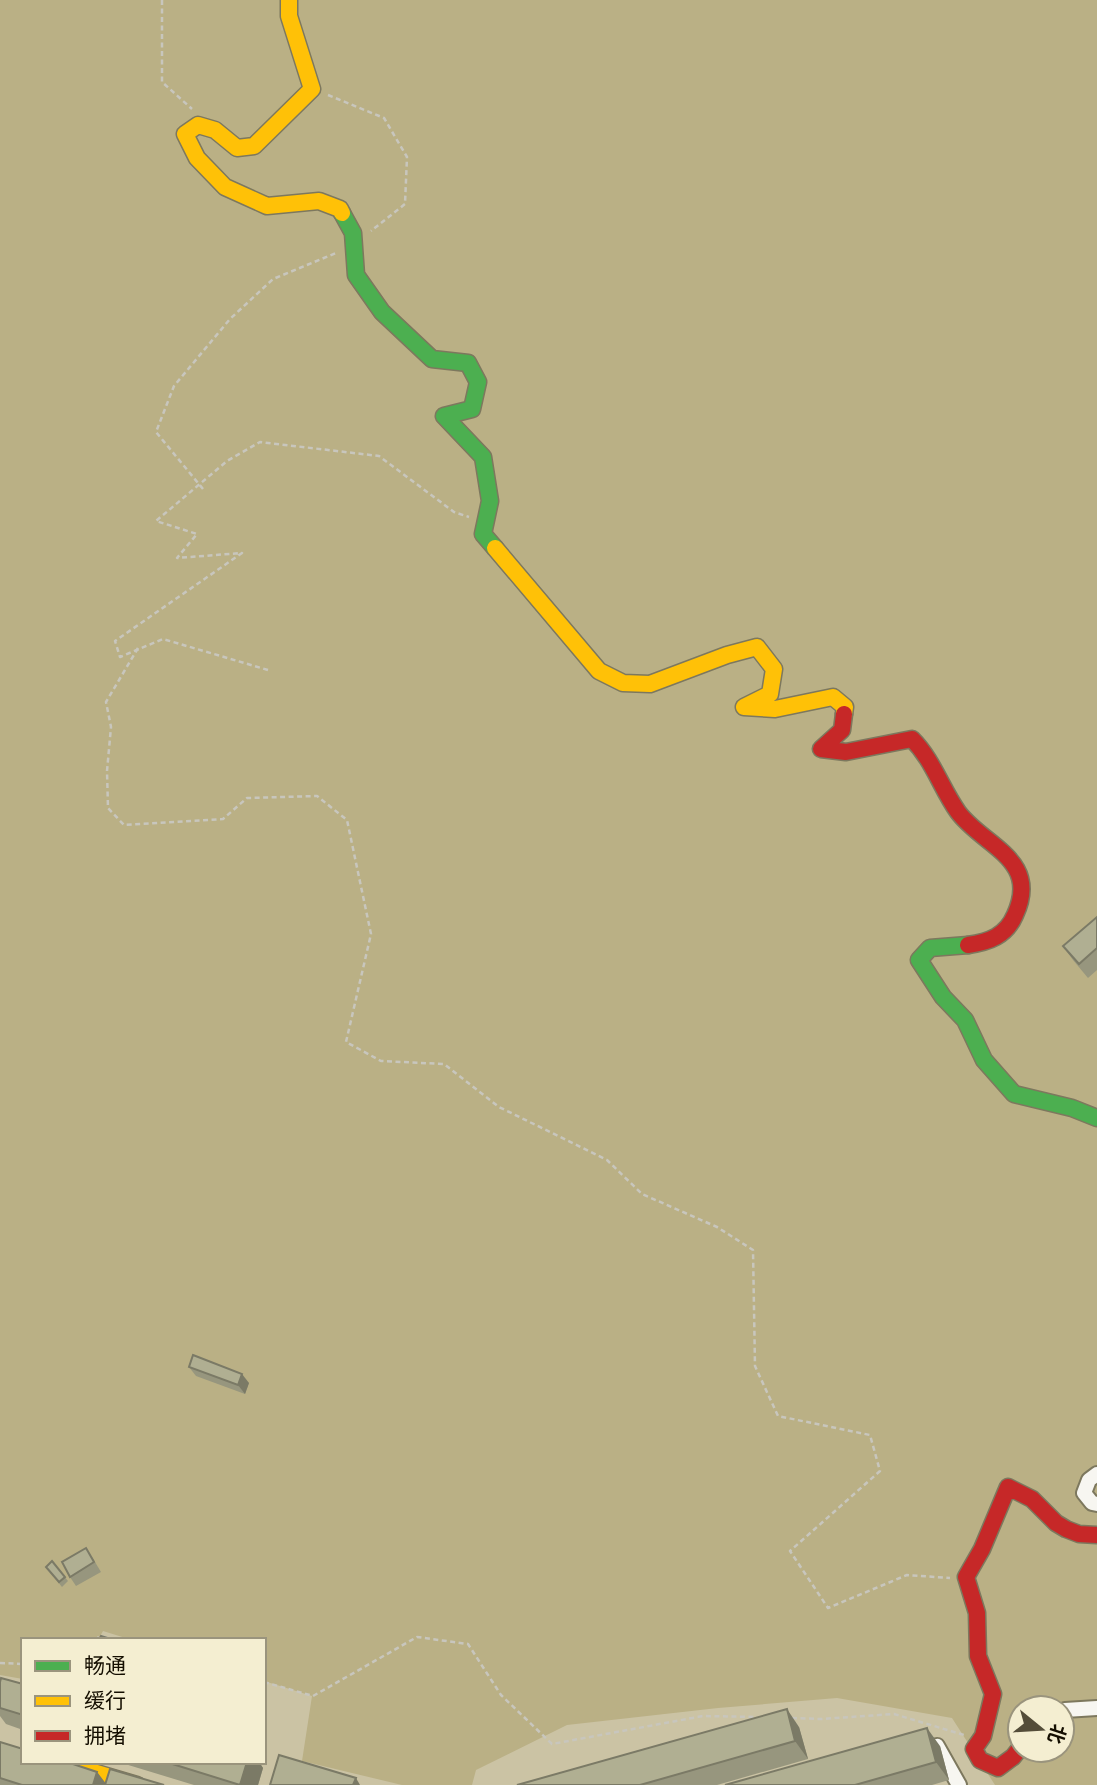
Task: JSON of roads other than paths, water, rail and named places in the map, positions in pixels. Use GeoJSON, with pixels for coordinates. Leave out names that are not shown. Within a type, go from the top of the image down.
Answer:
{"type":"FeatureCollection","features":[{"type":"Feature","properties":{"kind":"street"},"geometry":{"type":"LineString","coordinates":[[289,0],[289,16],[312,89],[254,145],[237,148],[215,130],[198,125],[185,134],[197,158],[225,187],[267,206],[320,201],[340,209],[353,233],[356,275],[382,312],[432,359],[468,363],[478,382],[472,409],[444,416],[484,457],[490,501],[482,534],[599,671],[623,683],[650,684],[727,654],[757,647],[774,669],[770,694],[744,707],[775,709],[833,697],[845,707],[842,730],[821,748],[846,752],[912,739],[924,749],[964,819],[1007,853],[1023,881],[1018,914],[997,938],[952,948],[930,948],[919,960],[943,998],[965,1020],[985,1060],[1014,1094],[1072,1108],[1097,1118]]}},
{"type":"Feature","properties":{"kind":"street"},"geometry":{"type":"LineString","coordinates":[[1097,1474],[1089,1480],[1084,1493],[1092,1503],[1097,1504]]}},
{"type":"Feature","properties":{"kind":"street"},"geometry":{"type":"LineString","coordinates":[[1006,1761],[998,1768],[980,1760],[974,1749],[980,1740],[993,1694],[978,1656],[976,1613],[966,1579],[1008,1487],[1023,1491],[1041,1507],[1053,1523],[1068,1532],[1097,1535]]}},
{"type":"Feature","properties":{"kind":"street"},"geometry":{"type":"LineString","coordinates":[[1076,1709],[1097,1708]]}},
{"type":"Feature","properties":{"kind":"street"},"geometry":{"type":"LineString","coordinates":[[910,1754],[937,1746],[959,1785]]}},
{"type":"Feature","properties":{"kind":"street"},"geometry":{"type":"LineString","coordinates":[[66,1764],[137,1785]]}}]}
